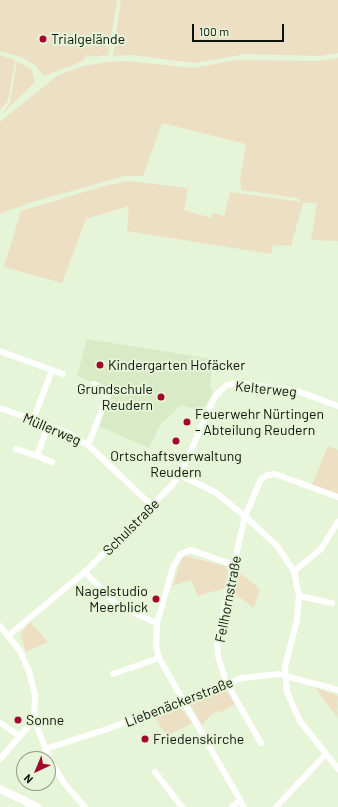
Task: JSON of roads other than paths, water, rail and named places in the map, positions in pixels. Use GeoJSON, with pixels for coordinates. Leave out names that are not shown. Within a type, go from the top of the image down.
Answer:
{"type":"FeatureCollection","features":[{"type":"Feature","properties":{"kind":"main road"},"geometry":{"type":"LineString","coordinates":[[0,789],[37,807]]}},
{"type":"Feature","properties":{"kind":"street"},"geometry":{"type":"LineString","coordinates":[[0,352],[63,374]]}},
{"type":"Feature","properties":{"kind":"street"},"geometry":{"type":"LineString","coordinates":[[33,420],[52,370]]}},
{"type":"Feature","properties":{"kind":"street","name":"Kelterweg"},"geometry":{"type":"LineString","coordinates":[[218,392],[233,383],[258,385],[297,391],[338,406]]}},
{"type":"Feature","properties":{"kind":"street"},"geometry":{"type":"LineString","coordinates":[[88,445],[109,392],[94,384]]}},
{"type":"Feature","properties":{"kind":"street","name":"Schulstraße"},"geometry":{"type":"LineString","coordinates":[[9,634],[85,572],[152,506],[180,475],[218,392]]}},
{"type":"Feature","properties":{"kind":"street","name":"Müllerweg"},"geometry":{"type":"LineString","coordinates":[[0,408],[48,426],[88,445],[152,506]]}},
{"type":"Feature","properties":{"kind":"street"},"geometry":{"type":"LineString","coordinates":[[37,456],[48,426]]}},
{"type":"Feature","properties":{"kind":"street"},"geometry":{"type":"LineString","coordinates":[[16,449],[52,462]]}},
{"type":"Feature","properties":{"kind":"street","name":"Fellhornstraße"},"geometry":{"type":"LineString","coordinates":[[261,744],[226,682],[218,655],[217,642],[245,516],[262,479],[268,475],[276,474],[338,497]]}},
{"type":"Feature","properties":{"kind":"street"},"geometry":{"type":"LineString","coordinates":[[180,475],[215,492],[245,516],[277,546],[294,571],[298,596],[286,675],[290,702],[300,721],[325,755],[338,769]]}},
{"type":"Feature","properties":{"kind":"street"},"geometry":{"type":"LineString","coordinates":[[294,571],[321,549],[338,522]]}},
{"type":"Feature","properties":{"kind":"street"},"geometry":{"type":"LineString","coordinates":[[234,565],[191,550],[181,554],[173,567],[157,623],[156,646],[159,658],[244,807]]}},
{"type":"Feature","properties":{"kind":"street"},"geometry":{"type":"LineString","coordinates":[[85,572],[118,606],[157,623]]}},
{"type":"Feature","properties":{"kind":"street"},"geometry":{"type":"LineString","coordinates":[[298,596],[332,603]]}},
{"type":"Feature","properties":{"kind":"street"},"geometry":{"type":"LineString","coordinates":[[0,626],[9,634],[20,651],[33,683],[34,720],[45,749],[64,783],[85,807]]}},
{"type":"Feature","properties":{"kind":"street"},"geometry":{"type":"LineString","coordinates":[[113,674],[159,658]]}},
{"type":"Feature","properties":{"kind":"street","name":"Liebenäckerstraße"},"geometry":{"type":"LineString","coordinates":[[45,749],[107,730],[226,682],[261,675],[286,675],[338,690]]}},
{"type":"Feature","properties":{"kind":"street"},"geometry":{"type":"LineString","coordinates":[[0,759],[34,720]]}},
{"type":"Feature","properties":{"kind":"street"},"geometry":{"type":"LineString","coordinates":[[0,723],[20,736]]}},
{"type":"Feature","properties":{"kind":"street"},"geometry":{"type":"LineString","coordinates":[[276,807],[325,755]]}},
{"type":"Feature","properties":{"kind":"street"},"geometry":{"type":"LineString","coordinates":[[155,772],[182,807]]}},
{"type":"Feature","properties":{"kind":"street"},"geometry":{"type":"LineString","coordinates":[[232,807],[240,800]]}},
{"type":"Feature","properties":{"kind":"place","name":"Trialgelände"},"geometry":{"type":"Point","coordinates":[43,39]}},
{"type":"Feature","properties":{"kind":"place","name":"Kindergarten Hofäcker"},"geometry":{"type":"Point","coordinates":[100,365]}},
{"type":"Feature","properties":{"kind":"place","name":"Grundschule Reudern"},"geometry":{"type":"Point","coordinates":[161,397]}},
{"type":"Feature","properties":{"kind":"place","name":"Feuerwehr Nürtingen - Abteilung Reudern"},"geometry":{"type":"Point","coordinates":[187,422]}},
{"type":"Feature","properties":{"kind":"place","name":"Ortschaftsverwaltung Reudern"},"geometry":{"type":"Point","coordinates":[176,441]}},
{"type":"Feature","properties":{"kind":"place","name":"Nagelstudio Meerblick"},"geometry":{"type":"Point","coordinates":[156,599]}},
{"type":"Feature","properties":{"kind":"place","name":"Sonne"},"geometry":{"type":"Point","coordinates":[18,720]}},
{"type":"Feature","properties":{"kind":"place","name":"Friedenskirche"},"geometry":{"type":"Point","coordinates":[145,739]}}]}
